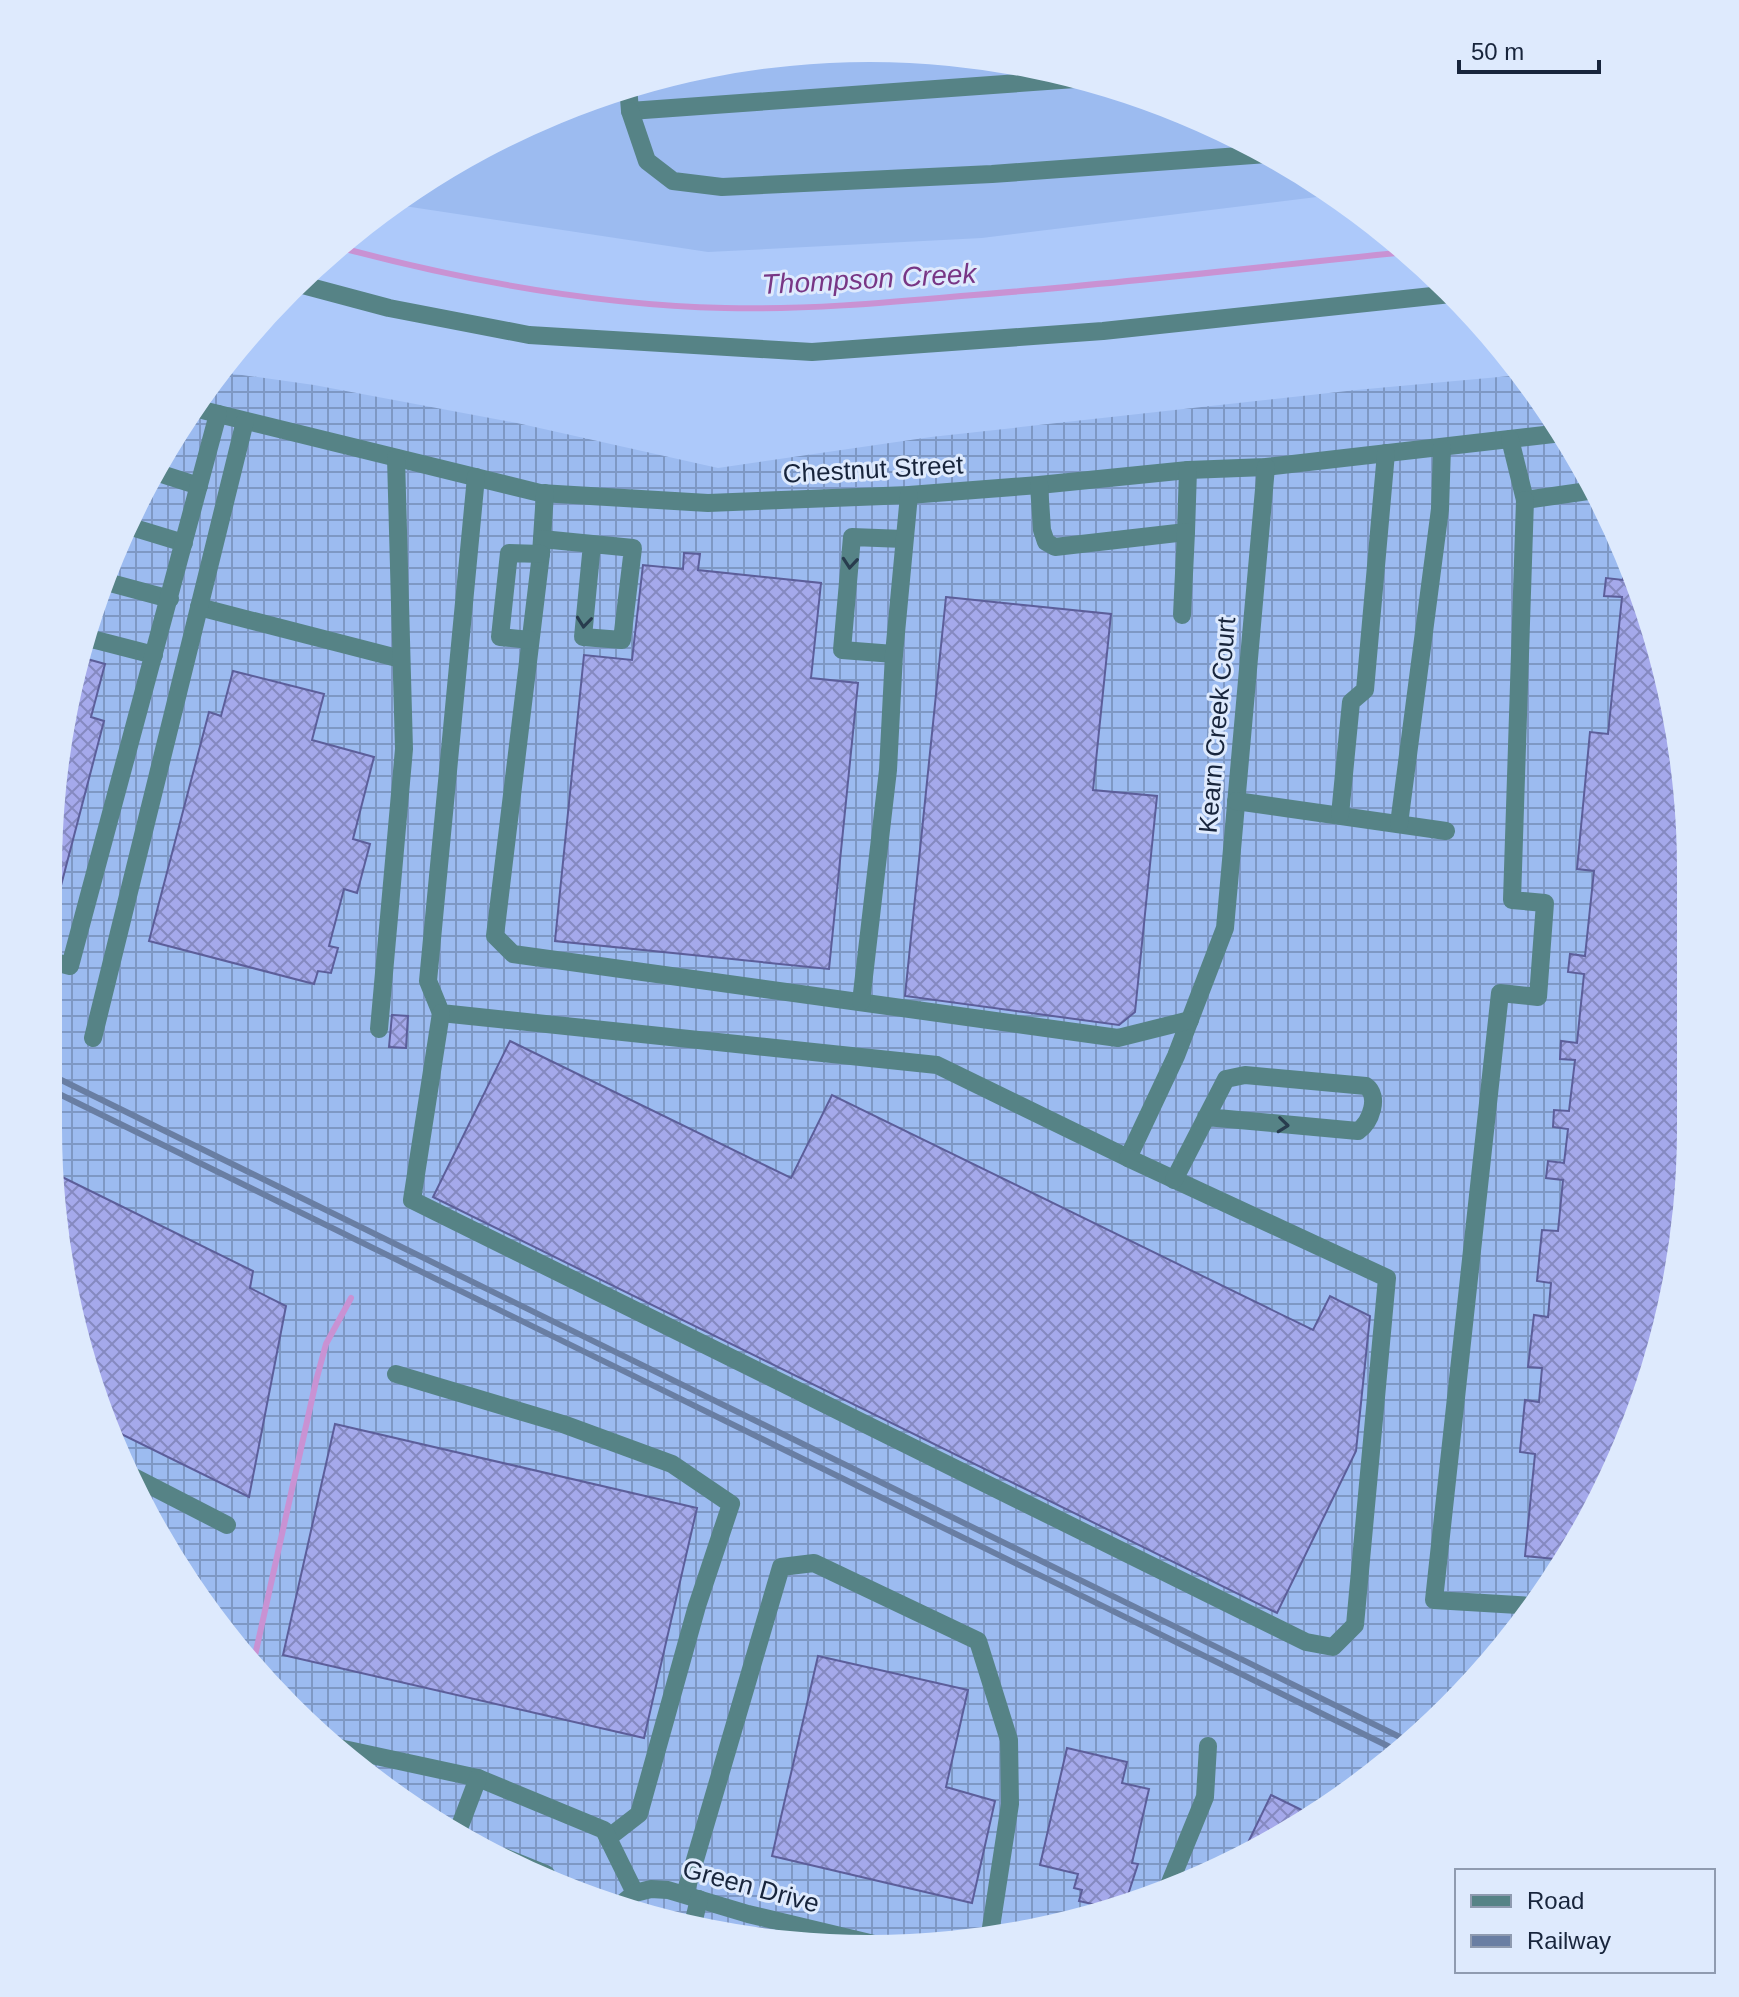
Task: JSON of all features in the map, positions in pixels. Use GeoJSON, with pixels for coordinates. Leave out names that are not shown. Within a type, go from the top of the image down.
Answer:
{"type":"FeatureCollection","features":[{"type":"Feature","properties":{"kind":"street"},"geometry":{"type":"LineString","coordinates":[[630,111],[1042,81]]}},
{"type":"Feature","properties":{"kind":"street"},"geometry":{"type":"LineString","coordinates":[[629,99],[647,161],[673,181],[722,187],[992,174],[1246,156]]}},
{"type":"Feature","properties":{"kind":"street"},"geometry":{"type":"LineString","coordinates":[[311,287],[389,308],[529,335],[812,352],[1103,331],[1436,296]]}},
{"type":"Feature","properties":{"kind":"street","name":"Chestnut Street"},"geometry":{"type":"LineString","coordinates":[[205,411],[545,493],[708,503],[909,495],[1188,470],[1266,467],[1549,434]]}},
{"type":"Feature","properties":{"kind":"street"},"geometry":{"type":"LineString","coordinates":[[62,964],[70,966],[218,414]]}},
{"type":"Feature","properties":{"kind":"street"},"geometry":{"type":"LineString","coordinates":[[93,1038],[245,421]]}},
{"type":"Feature","properties":{"kind":"street"},"geometry":{"type":"LineString","coordinates":[[1510,439],[1525,500],[1512,900],[1545,903],[1538,997],[1500,993],[1434,1600],[1520,1605]]}},
{"type":"Feature","properties":{"kind":"street"},"geometry":{"type":"LineString","coordinates":[[1399,824],[1440,509],[1442,447]]}},
{"type":"Feature","properties":{"kind":"street"},"geometry":{"type":"LineString","coordinates":[[1340,815],[1351,702],[1365,690],[1386,453]]}},
{"type":"Feature","properties":{"kind":"street"},"geometry":{"type":"LineString","coordinates":[[379,1029],[404,749],[396,458]]}},
{"type":"Feature","properties":{"kind":"street","name":"Kearn Creek Court"},"geometry":{"type":"LineString","coordinates":[[1128,1158],[1205,985],[1225,928],[1266,467]]}},
{"type":"Feature","properties":{"kind":"street"},"geometry":{"type":"LineString","coordinates":[[1182,615],[1188,470]]}},
{"type":"Feature","properties":{"kind":"street"},"geometry":{"type":"LineString","coordinates":[[165,475],[199,486]]}},
{"type":"Feature","properties":{"kind":"street"},"geometry":{"type":"LineString","coordinates":[[441,1013],[937,1065],[1174,1180],[1387,1278],[1355,1625],[1333,1647],[1306,1642],[412,1200],[441,1013],[428,981],[476,477]]}},
{"type":"Feature","properties":{"kind":"street"},"geometry":{"type":"LineString","coordinates":[[1039,485],[1042,530],[1046,542],[1055,547],[1186,532]]}},
{"type":"Feature","properties":{"kind":"street"},"geometry":{"type":"LineString","coordinates":[[1525,500],[1583,492]]}},
{"type":"Feature","properties":{"kind":"street"},"geometry":{"type":"LineString","coordinates":[[545,493],[495,936],[513,954],[1118,1038],[1190,1020]]}},
{"type":"Feature","properties":{"kind":"street"},"geometry":{"type":"LineString","coordinates":[[861,1002],[888,770],[894,654],[909,495]]}},
{"type":"Feature","properties":{"kind":"street"},"geometry":{"type":"LineString","coordinates":[[137,529],[184,543]]}},
{"type":"Feature","properties":{"kind":"street"},"geometry":{"type":"LineString","coordinates":[[894,654],[842,650],[843,635],[852,537],[904,539]]}},
{"type":"Feature","properties":{"kind":"street"},"geometry":{"type":"LineString","coordinates":[[530,640],[500,637],[509,553],[541,547],[592,544],[633,548],[622,640],[583,637],[592,544]]}},
{"type":"Feature","properties":{"kind":"street"},"geometry":{"type":"LineString","coordinates":[[114,584],[170,599]]}},
{"type":"Feature","properties":{"kind":"street"},"geometry":{"type":"LineString","coordinates":[[199,607],[401,659]]}},
{"type":"Feature","properties":{"kind":"street"},"geometry":{"type":"LineString","coordinates":[[96,640],[154,655]]}},
{"type":"Feature","properties":{"kind":"street"},"geometry":{"type":"LineString","coordinates":[[1236,801],[1446,831]]}},
{"type":"Feature","properties":{"kind":"street"},"geometry":{"type":"LineString","coordinates":[[1174,1180],[1206,1117],[1226,1079],[1245,1075],[1366,1086],[1375,1097],[1365,1127],[1358,1131],[1206,1117]]}},
{"type":"Feature","properties":{"kind":"street"},"geometry":{"type":"LineString","coordinates":[[396,1374],[563,1424],[672,1464],[731,1504],[697,1606],[639,1814],[608,1838]]}},
{"type":"Feature","properties":{"kind":"street"},"geometry":{"type":"LineString","coordinates":[[144,1482],[227,1525]]}},
{"type":"Feature","properties":{"kind":"street"},"geometry":{"type":"LineString","coordinates":[[692,1914],[692,1896],[781,1567],[814,1563],[978,1641],[1009,1740],[1010,1804],[991,1925]]}},
{"type":"Feature","properties":{"kind":"street"},"geometry":{"type":"LineString","coordinates":[[1173,1876],[1205,1797],[1208,1746]]}},
{"type":"Feature","properties":{"kind":"street"},"geometry":{"type":"LineString","coordinates":[[358,1752],[478,1778],[604,1830],[635,1893],[629,1898]]}},
{"type":"Feature","properties":{"kind":"street"},"geometry":{"type":"LineString","coordinates":[[461,1824],[478,1778]]}},
{"type":"Feature","properties":{"kind":"street","name":"Green Drive"},"geometry":{"type":"LineString","coordinates":[[635,1893],[651,1889],[692,1896],[767,1928]]}},
{"type":"Feature","properties":{"kind":"shaded area"},"geometry":{"type":"Polygon","coordinates":[[[870,62],[975,69],[1027,78],[1129,105],[1227,145],[1316,197],[982,238],[708,252],[409,207],[512,145],[610,105],[712,78],[764,69],[870,62]]]}},
{"type":"Feature","properties":{"kind":"shaded area"},"geometry":{"type":"Polygon","coordinates":[[[233,374],[314,385],[517,423],[718,468],[931,437],[1508,376],[1569,466],[1616,560],[1649,661],[1670,764],[1677,870],[1677,1128],[1670,1233],[1649,1336],[1616,1437],[1594,1485],[1541,1576],[1477,1660],[1440,1698],[1402,1735],[1318,1799],[1227,1852],[1179,1874],[1129,1892],[1027,1919],[975,1928],[870,1935],[764,1928],[712,1919],[610,1892],[560,1874],[512,1852],[421,1799],[337,1735],[262,1660],[198,1576],[170,1531],[123,1437],[105,1387],[78,1285],[69,1233],[62,1128],[62,870],[69,764],[90,661],[123,560],[145,512],[198,421],[233,374]]]}},
{"type":"Feature","properties":{"kind":"building"},"geometry":{"type":"Polygon","coordinates":[[[684,553],[700,554],[698,570],[821,583],[811,678],[858,683],[829,969],[555,941],[584,655],[632,660],[643,565],[683,569],[684,553]]]}},
{"type":"Feature","properties":{"kind":"building"},"geometry":{"type":"Polygon","coordinates":[[[1606,578],[1623,580],[1649,661],[1661,712],[1675,817],[1675,1180],[1661,1285],[1634,1387],[1594,1485],[1552,1559],[1525,1556],[1535,1454],[1520,1452],[1525,1400],[1539,1402],[1542,1368],[1528,1367],[1534,1315],[1548,1317],[1551,1283],[1537,1281],[1542,1230],[1558,1231],[1563,1180],[1546,1178],[1548,1161],[1564,1163],[1568,1129],[1553,1127],[1554,1110],[1569,1111],[1575,1060],[1560,1059],[1561,1041],[1577,1043],[1584,974],[1568,972],[1570,954],[1585,956],[1594,871],[1577,869],[1590,732],[1608,734],[1622,597],[1604,596],[1606,578]]]}},
{"type":"Feature","properties":{"kind":"building"},"geometry":{"type":"Polygon","coordinates":[[[946,597],[1111,614],[1093,790],[1157,796],[1135,1012],[1119,1025],[905,996],[946,597]]]}},
{"type":"Feature","properties":{"kind":"building"},"geometry":{"type":"Polygon","coordinates":[[[90,660],[105,664],[91,717],[104,721],[62,882],[69,764],[90,660]]]}},
{"type":"Feature","properties":{"kind":"building"},"geometry":{"type":"Polygon","coordinates":[[[233,671],[324,694],[312,740],[374,757],[353,839],[370,844],[357,893],[344,889],[329,946],[338,948],[331,973],[318,971],[314,984],[149,941],[209,712],[221,716],[233,671]]]}},
{"type":"Feature","properties":{"kind":"building"},"geometry":{"type":"Polygon","coordinates":[[[392,1015],[408,1016],[406,1048],[389,1047],[392,1015]]]}},
{"type":"Feature","properties":{"kind":"building"},"geometry":{"type":"Polygon","coordinates":[[[510,1041],[791,1178],[832,1095],[1313,1330],[1330,1296],[1370,1316],[1356,1451],[1277,1613],[433,1197],[510,1041]]]}},
{"type":"Feature","properties":{"kind":"building"},"geometry":{"type":"Polygon","coordinates":[[[64,1178],[253,1271],[250,1288],[286,1306],[249,1497],[122,1434],[105,1387],[78,1285],[64,1178]]]}},
{"type":"Feature","properties":{"kind":"building"},"geometry":{"type":"Polygon","coordinates":[[[335,1424],[697,1508],[644,1738],[283,1655],[335,1424]]]}},
{"type":"Feature","properties":{"kind":"building"},"geometry":{"type":"Polygon","coordinates":[[[818,1656],[968,1690],[946,1787],[995,1801],[972,1903],[772,1856],[818,1656]]]}},
{"type":"Feature","properties":{"kind":"building"},"geometry":{"type":"Polygon","coordinates":[[[1067,1748],[1127,1762],[1122,1783],[1149,1789],[1132,1863],[1138,1864],[1129,1892],[1090,1903],[1079,1901],[1082,1890],[1074,1888],[1078,1874],[1040,1865],[1067,1748]]]}},
{"type":"Feature","properties":{"kind":"building"},"geometry":{"type":"Polygon","coordinates":[[[1271,1795],[1301,1810],[1273,1827],[1249,1840],[1271,1795]]]}},
{"type":"Feature","properties":{"kind":"waterway","name":"Thompson Creek"},"geometry":{"type":"LineString","coordinates":[[352,250],[482,280],[578,296],[676,306],[755,308],[1017,292],[1391,254]]}},
{"type":"Feature","properties":{"kind":"waterway"},"geometry":{"type":"LineString","coordinates":[[256,1652],[316,1381],[326,1344],[351,1298]]}},
{"type":"Feature","properties":{"kind":"railway"},"geometry":{"type":"LineString","coordinates":[[62,1080],[1400,1737]]}},
{"type":"Feature","properties":{"kind":"railway"},"geometry":{"type":"LineString","coordinates":[[62,1095],[1388,1746]]}}]}
